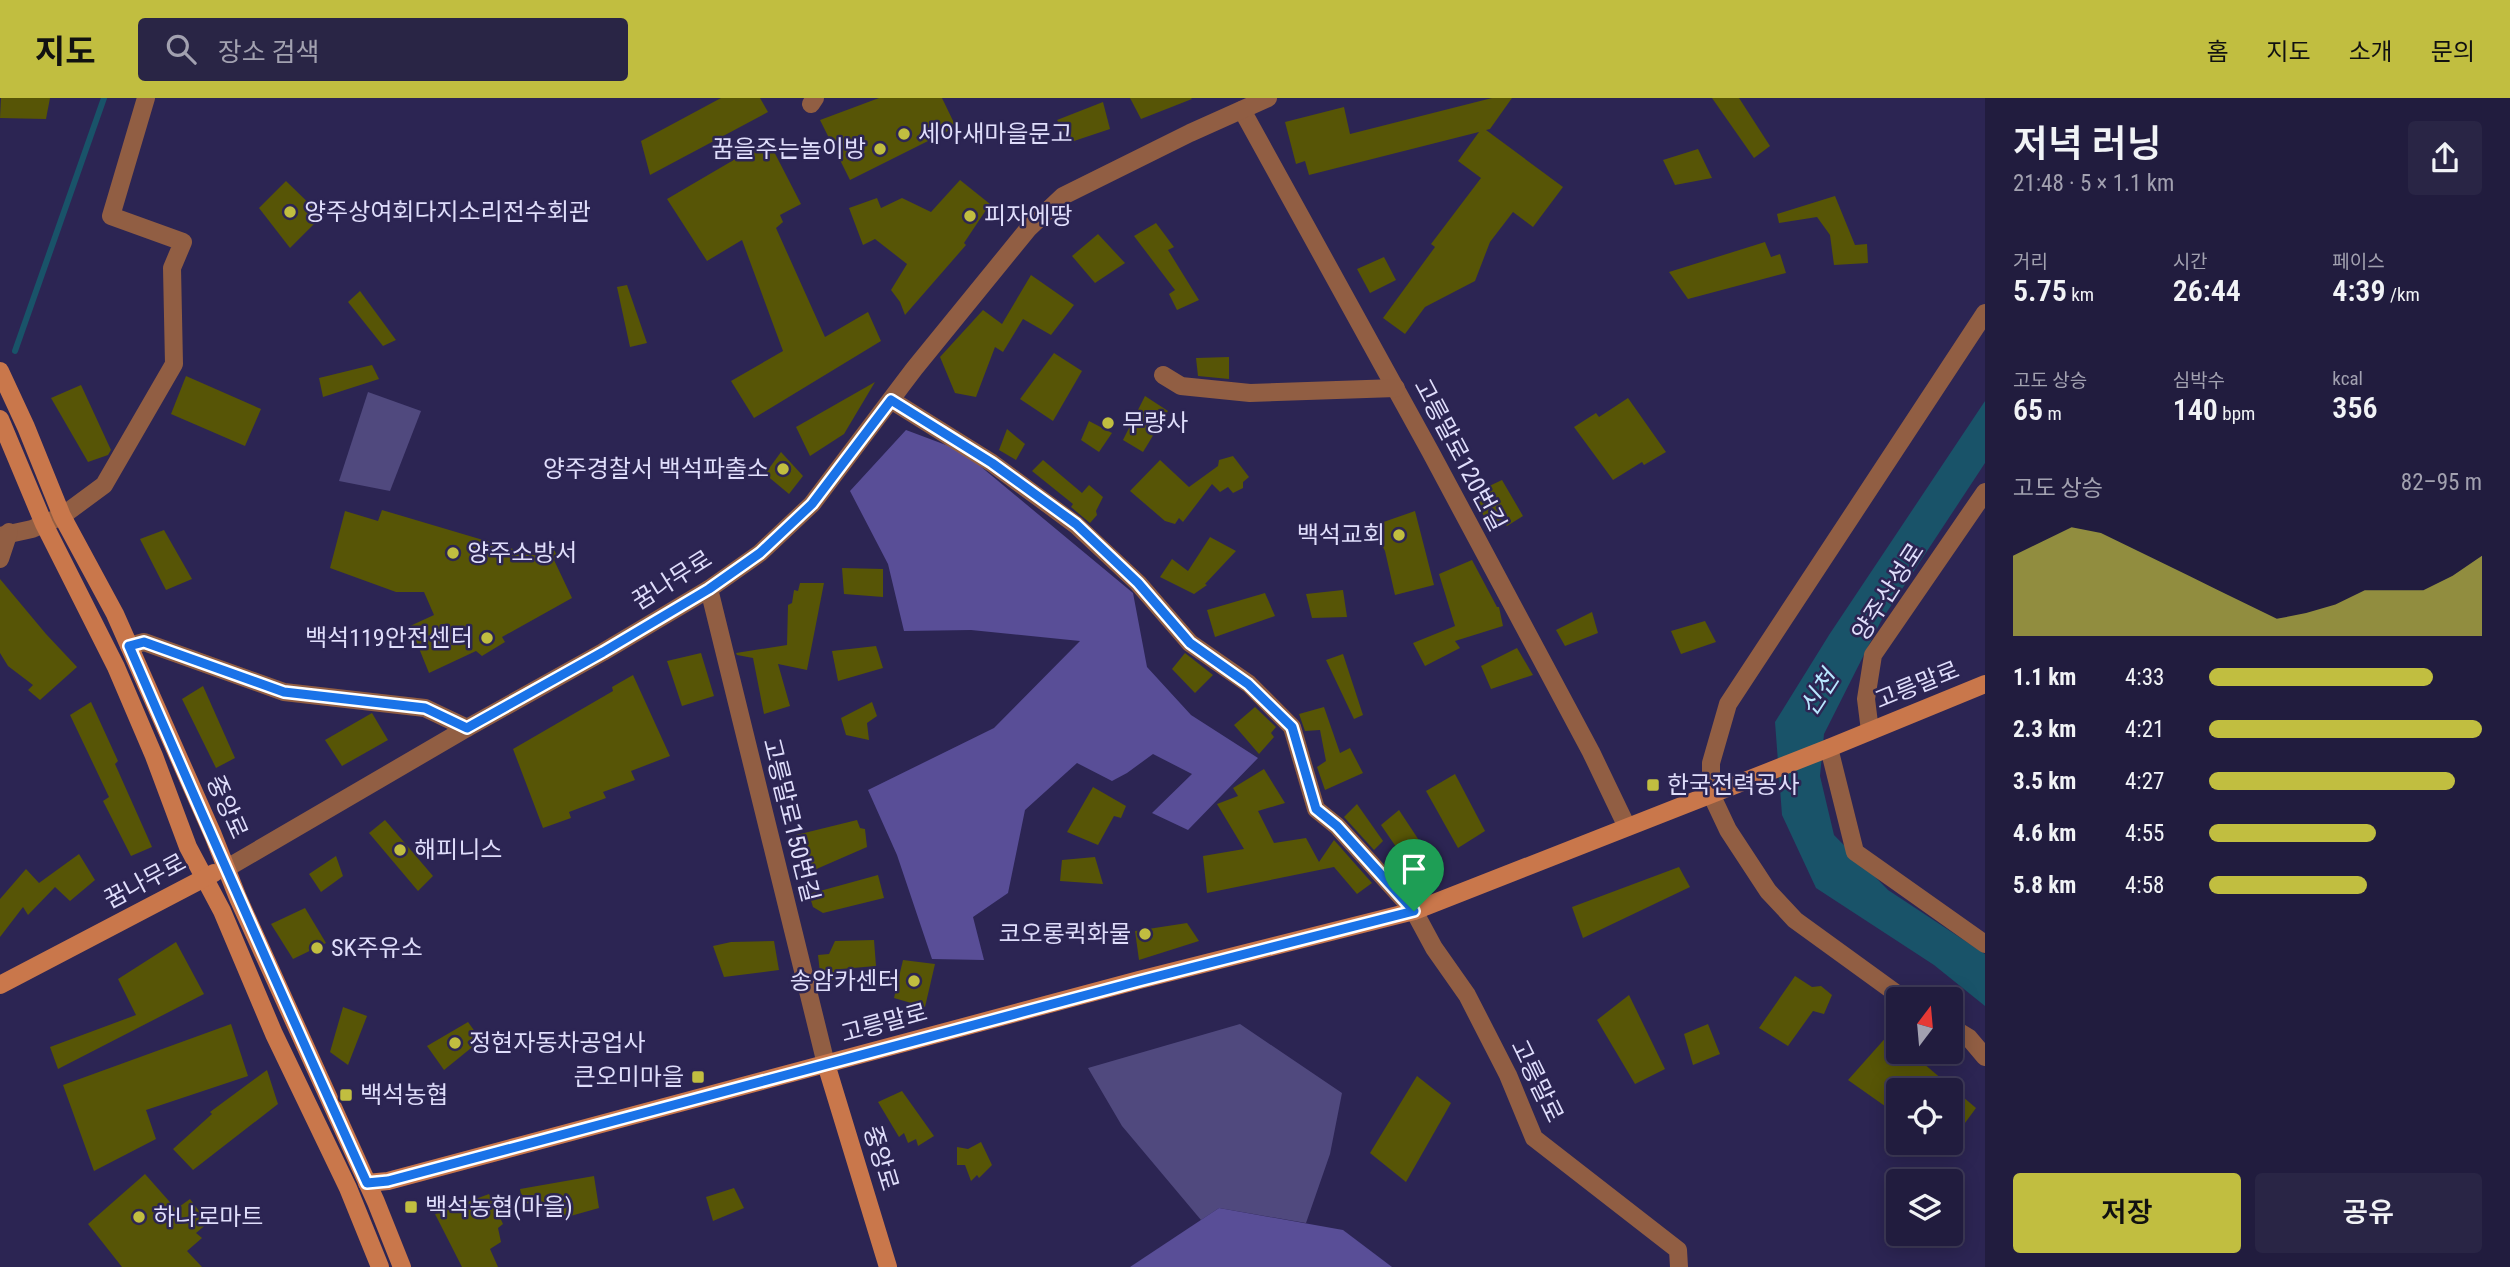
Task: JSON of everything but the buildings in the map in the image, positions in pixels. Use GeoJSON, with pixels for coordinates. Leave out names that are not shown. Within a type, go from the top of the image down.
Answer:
{"type":"FeatureCollection","features":[{"type":"Feature","properties":{"kind":"street"},"geometry":{"type":"LineString","coordinates":[[0,559],[4,534],[32,529],[62,516],[104,485],[174,364],[172,268],[183,242],[111,216],[146,98]]}},
{"type":"Feature","properties":{"kind":"street","name":"꿈나무로"},"geometry":{"type":"LineString","coordinates":[[0,985],[227,867],[709,589],[760,553],[812,504],[891,400],[1028,229],[1063,195],[1268,98]]}},
{"type":"Feature","properties":{"kind":"street","name":"고릉말로120번길"},"geometry":{"type":"LineString","coordinates":[[1242,110],[1396,388],[1591,752],[1627,827]]}},
{"type":"Feature","properties":{"kind":"street"},"geometry":{"type":"LineString","coordinates":[[1887,987],[1795,920],[1761,881],[1728,830],[1711,794],[1711,762],[1728,704],[1985,313]]}},
{"type":"Feature","properties":{"kind":"street","name":"중앙로"},"geometry":{"type":"LineString","coordinates":[[0,371],[62,516],[129,646],[402,1267]]}},
{"type":"Feature","properties":{"kind":"street"},"geometry":{"type":"LineString","coordinates":[[1163,375],[1181,386],[1250,393],[1396,388]]}},
{"type":"Feature","properties":{"kind":"street"},"geometry":{"type":"LineString","coordinates":[[891,400],[992,463],[1076,524],[1138,583],[1190,643],[1248,684],[1292,727],[1316,809],[1337,826],[1414,911]]}},
{"type":"Feature","properties":{"kind":"street","name":"중앙로"},"geometry":{"type":"LineString","coordinates":[[0,419],[44,524],[116,667],[188,846],[222,911],[274,1034],[348,1188],[380,1267]]}},
{"type":"Feature","properties":{"kind":"street","name":"양주산성로"},"geometry":{"type":"LineString","coordinates":[[1870,731],[1866,699],[1873,655],[1985,492]]}},
{"type":"Feature","properties":{"kind":"street","name":"고릉말로150번길"},"geometry":{"type":"LineString","coordinates":[[709,589],[826,1064]]}},
{"type":"Feature","properties":{"kind":"street"},"geometry":{"type":"LineString","coordinates":[[129,646],[144,642],[284,692],[425,708],[467,728]]}},
{"type":"Feature","properties":{"kind":"street","name":"고릉말로"},"geometry":{"type":"LineString","coordinates":[[367,1183],[388,1181],[1414,911],[1985,684]]}},
{"type":"Feature","properties":{"kind":"street"},"geometry":{"type":"LineString","coordinates":[[1829,748],[1855,852],[1985,944]]}},
{"type":"Feature","properties":{"kind":"street","name":"고릉말로"},"geometry":{"type":"LineString","coordinates":[[1414,911],[1434,948],[1467,995],[1508,1075],[1534,1138],[1678,1250],[1679,1267]]}},
{"type":"Feature","properties":{"kind":"street"},"geometry":{"type":"LineString","coordinates":[[1964,1035],[1985,1057]]}},
{"type":"Feature","properties":{"kind":"street","name":"중앙로"},"geometry":{"type":"LineString","coordinates":[[826,1064],[888,1267]]}},
{"type":"Feature","properties":{"kind":"shaded area"},"geometry":{"type":"Polygon","coordinates":[[[368,392],[421,411],[390,491],[339,481],[368,392]]]}},
{"type":"Feature","properties":{"kind":"shaded area"},"geometry":{"type":"Polygon","coordinates":[[[906,430],[962,451],[1133,593],[1147,667],[1191,715],[1258,758],[1188,830],[1152,813],[1192,774],[1153,754],[1112,781],[1077,763],[1025,810],[1008,893],[973,917],[984,960],[932,959],[897,855],[868,790],[994,728],[1080,641],[971,630],[904,631],[888,564],[850,491],[906,430]]]}},
{"type":"Feature","properties":{"kind":"shaded area"},"geometry":{"type":"Polygon","coordinates":[[[1240,1024],[1342,1093],[1330,1154],[1306,1223],[1219,1208],[1201,1220],[1122,1126],[1088,1068],[1240,1024]]]}},
{"type":"Feature","properties":{"kind":"shaded area"},"geometry":{"type":"Polygon","coordinates":[[[1219,1208],[1343,1230],[1392,1267],[1130,1267],[1219,1208]]]}},
{"type":"Feature","properties":{"kind":"water","name":"신천"},"geometry":{"type":"Polygon","coordinates":[[[1985,401],[1985,463],[1881,621],[1824,734],[1820,776],[1834,835],[1888,890],[1985,954],[1985,1006],[1934,965],[1816,888],[1782,815],[1775,722],[1829,635],[1985,401]]]}},
{"type":"Feature","properties":{"kind":"waterway"},"geometry":{"type":"LineString","coordinates":[[15,351],[104,98]]}},
{"type":"Feature","properties":{"kind":"place","name":"세아새마을문고"},"geometry":{"type":"Point","coordinates":[904,134]}},
{"type":"Feature","properties":{"kind":"place","name":"꿈을주는놀이방"},"geometry":{"type":"Point","coordinates":[880,149]}},
{"type":"Feature","properties":{"kind":"place","name":"양주상여회다지소리전수회관"},"geometry":{"type":"Point","coordinates":[290,212]}},
{"type":"Feature","properties":{"kind":"place","name":"피자에땅"},"geometry":{"type":"Point","coordinates":[970,216]}},
{"type":"Feature","properties":{"kind":"place","name":"무량사"},"geometry":{"type":"Point","coordinates":[1108,423]}},
{"type":"Feature","properties":{"kind":"place","name":"양주경찰서 백석파출소"},"geometry":{"type":"Point","coordinates":[783,469]}},
{"type":"Feature","properties":{"kind":"place","name":"백석교회"},"geometry":{"type":"Point","coordinates":[1399,535]}},
{"type":"Feature","properties":{"kind":"place","name":"양주소방서"},"geometry":{"type":"Point","coordinates":[453,553]}},
{"type":"Feature","properties":{"kind":"place","name":"백석119안전센터"},"geometry":{"type":"Point","coordinates":[487,638]}},
{"type":"Feature","properties":{"kind":"place","name":"한국전력공사"},"geometry":{"type":"Point","coordinates":[1653,785]}},
{"type":"Feature","properties":{"kind":"place","name":"해피니스"},"geometry":{"type":"Point","coordinates":[400,850]}},
{"type":"Feature","properties":{"kind":"place","name":"코오롱퀵화물"},"geometry":{"type":"Point","coordinates":[1145,934]}},
{"type":"Feature","properties":{"kind":"place","name":"SK주유소"},"geometry":{"type":"Point","coordinates":[317,948]}},
{"type":"Feature","properties":{"kind":"place","name":"송암카센터"},"geometry":{"type":"Point","coordinates":[914,981]}},
{"type":"Feature","properties":{"kind":"place","name":"정현자동차공업사"},"geometry":{"type":"Point","coordinates":[455,1043]}},
{"type":"Feature","properties":{"kind":"place","name":"큰오미마을"},"geometry":{"type":"Point","coordinates":[698,1077]}},
{"type":"Feature","properties":{"kind":"place","name":"백석농협"},"geometry":{"type":"Point","coordinates":[346,1095]}},
{"type":"Feature","properties":{"kind":"place","name":"백석농협(마을)"},"geometry":{"type":"Point","coordinates":[411,1207]}},
{"type":"Feature","properties":{"kind":"place","name":"하나로마트"},"geometry":{"type":"Point","coordinates":[139,1217]}},
{"type":"Feature","properties":{"kind":"route"},"geometry":{"type":"LineString","coordinates":[[891,400],[992,463],[1076,524],[1138,583],[1190,643],[1248,684],[1292,727],[1316,809],[1337,826],[1414,911],[1139,981],[388,1181],[367,1183],[238,898],[129,646],[144,642],[284,692],[425,708],[467,728],[709,589],[760,553],[812,504],[891,400]]}}]}
